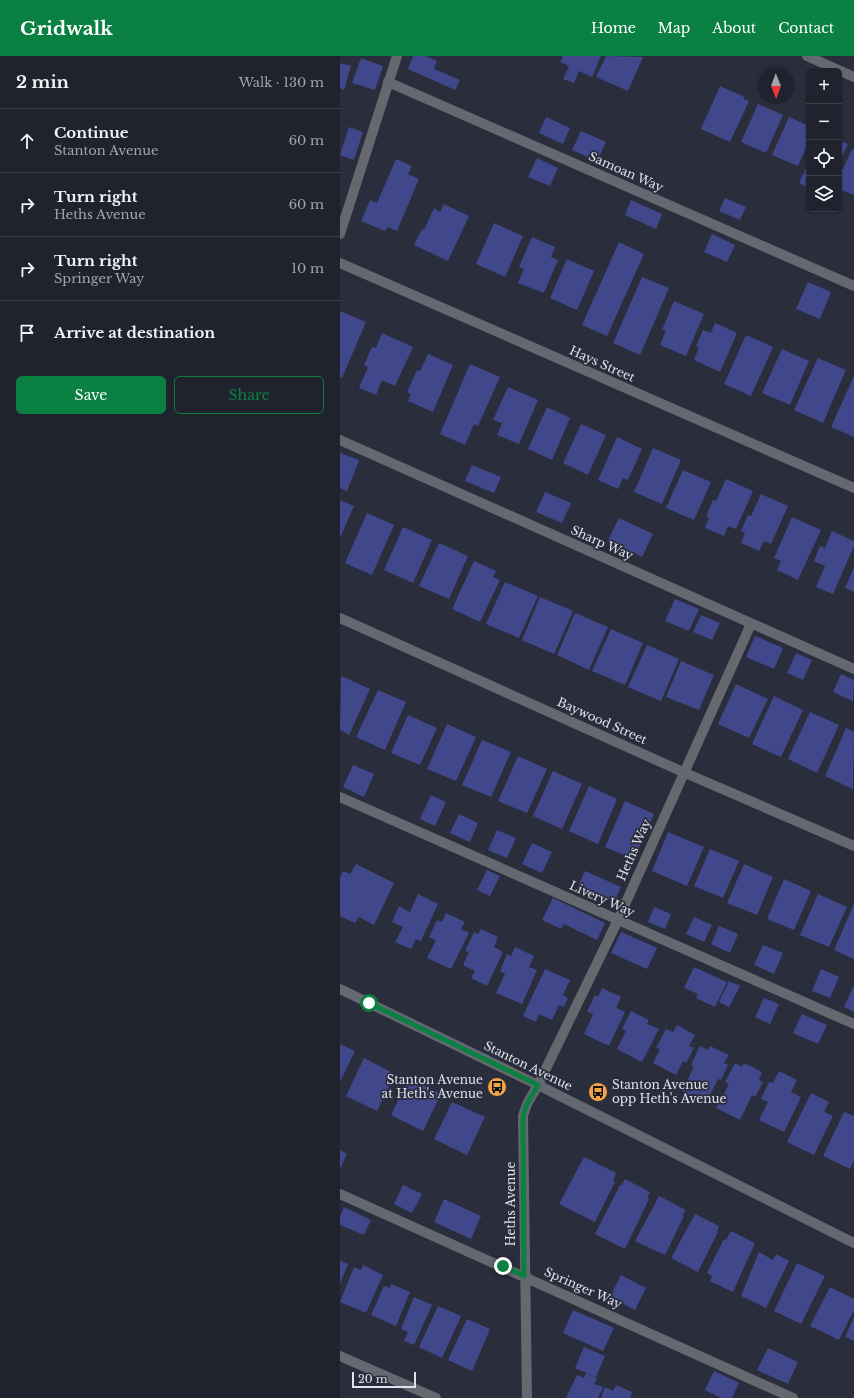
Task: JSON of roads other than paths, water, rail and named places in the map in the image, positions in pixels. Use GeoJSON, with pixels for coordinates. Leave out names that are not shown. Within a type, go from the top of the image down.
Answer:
{"type":"FeatureCollection","features":[{"type":"Feature","properties":{"kind":"street"},"geometry":{"type":"LineString","coordinates":[[340,234],[397,56]]}},
{"type":"Feature","properties":{"kind":"street"},"geometry":{"type":"LineString","coordinates":[[807,56],[854,77]]}},
{"type":"Feature","properties":{"kind":"street","name":"Samoan Way"},"geometry":{"type":"LineString","coordinates":[[388,82],[854,286]]}},
{"type":"Feature","properties":{"kind":"street","name":"Hays Street"},"geometry":{"type":"LineString","coordinates":[[340,263],[854,488]]}},
{"type":"Feature","properties":{"kind":"street","name":"Sharp Way"},"geometry":{"type":"LineString","coordinates":[[340,440],[854,669]]}},
{"type":"Feature","properties":{"kind":"street","name":"Baywood Street"},"geometry":{"type":"LineString","coordinates":[[340,618],[683,772],[854,846]]}},
{"type":"Feature","properties":{"kind":"street","name":"Heths Way"},"geometry":{"type":"LineString","coordinates":[[538,1085],[618,920],[683,772],[751,624]]}},
{"type":"Feature","properties":{"kind":"street","name":"Livery Way"},"geometry":{"type":"LineString","coordinates":[[340,797],[854,1024]]}},
{"type":"Feature","properties":{"kind":"street","name":"Stanton Avenue"},"geometry":{"type":"LineString","coordinates":[[340,989],[538,1085],[854,1243]]}},
{"type":"Feature","properties":{"kind":"street","name":"Heths Avenue"},"geometry":{"type":"LineString","coordinates":[[527,1398],[524,1276],[523,1116],[527,1104],[538,1085]]}},
{"type":"Feature","properties":{"kind":"street","name":"Springer Way"},"geometry":{"type":"LineString","coordinates":[[340,1194],[793,1398]]}},
{"type":"Feature","properties":{"kind":"street"},"geometry":{"type":"LineString","coordinates":[[340,1356],[436,1398]]}},
{"type":"Feature","properties":{"kind":"place","name":"Stanton Avenue at Heth's Avenue"},"geometry":{"type":"Point","coordinates":[497,1087]}},
{"type":"Feature","properties":{"kind":"place","name":"Stanton Avenue opp Heth's Avenue"},"geometry":{"type":"Point","coordinates":[598,1092]}}]}
